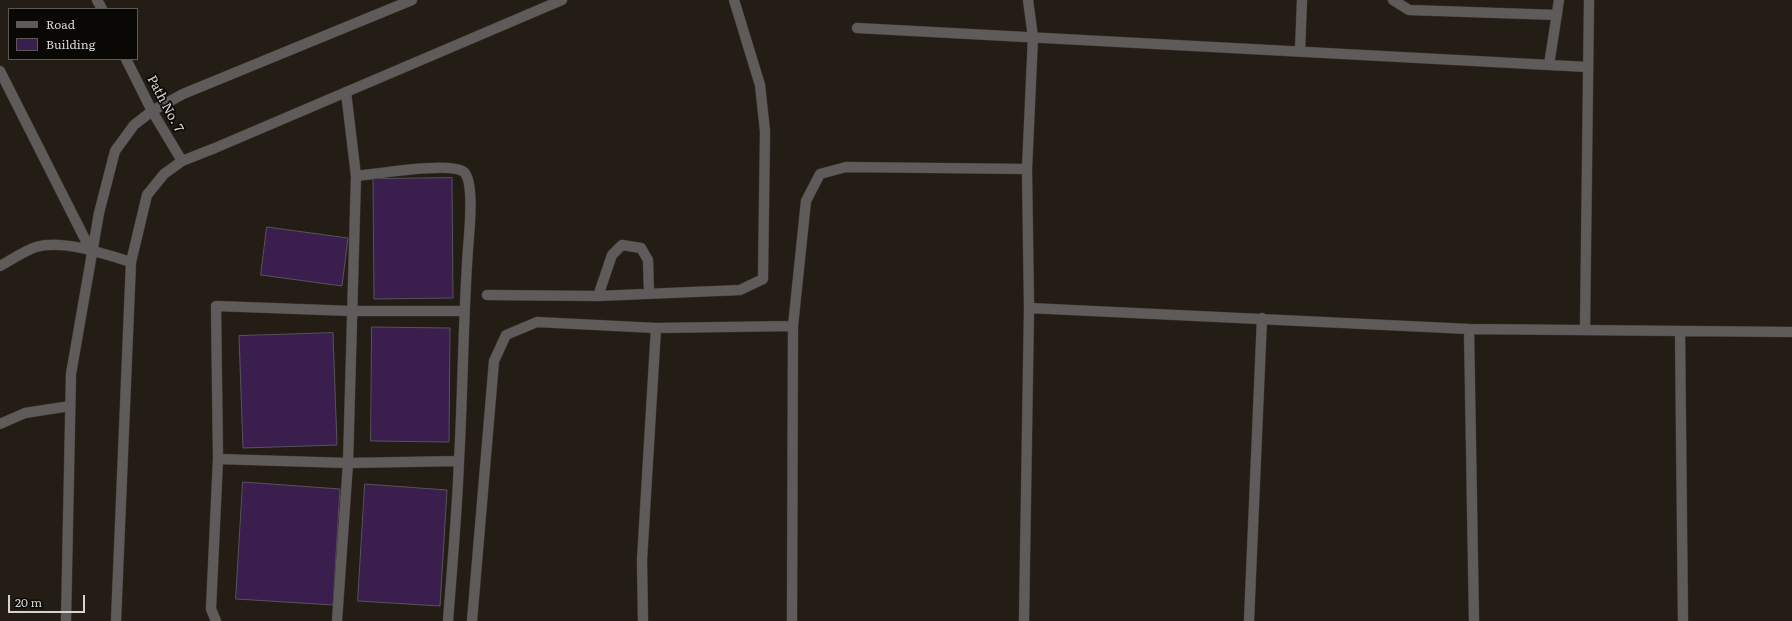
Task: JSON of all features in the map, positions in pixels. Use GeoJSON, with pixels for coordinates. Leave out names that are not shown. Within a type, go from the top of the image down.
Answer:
{"type":"FeatureCollection","features":[{"type":"Feature","properties":{"kind":"street"},"geometry":{"type":"LineString","coordinates":[[66,621],[71,374],[91,251],[115,151],[134,125],[152,111],[183,94],[412,0]]}},
{"type":"Feature","properties":{"kind":"street"},"geometry":{"type":"LineString","coordinates":[[116,621],[131,262],[147,196],[164,174],[182,161],[562,0]]}},
{"type":"Feature","properties":{"kind":"street"},"geometry":{"type":"LineString","coordinates":[[487,295],[598,296],[740,290],[763,279],[765,131],[760,84],[734,0]]}},
{"type":"Feature","properties":{"kind":"street"},"geometry":{"type":"LineString","coordinates":[[1024,621],[1029,308],[1027,169],[1033,37],[1028,0]]}},
{"type":"Feature","properties":{"kind":"street"},"geometry":{"type":"LineString","coordinates":[[1300,51],[1302,0]]}},
{"type":"Feature","properties":{"kind":"street"},"geometry":{"type":"LineString","coordinates":[[1393,0],[1409,10],[1557,15]]}},
{"type":"Feature","properties":{"kind":"street"},"geometry":{"type":"LineString","coordinates":[[1549,65],[1559,0]]}},
{"type":"Feature","properties":{"kind":"street"},"geometry":{"type":"LineString","coordinates":[[1585,330],[1589,0]]}},
{"type":"Feature","properties":{"kind":"street"},"geometry":{"type":"LineString","coordinates":[[857,28],[1587,67]]}},
{"type":"Feature","properties":{"kind":"street","name":"Path No. 7"},"geometry":{"type":"LineString","coordinates":[[126,60],[152,111],[182,161]]}},
{"type":"Feature","properties":{"kind":"street"},"geometry":{"type":"LineString","coordinates":[[0,71],[91,251]]}},
{"type":"Feature","properties":{"kind":"street"},"geometry":{"type":"LineString","coordinates":[[337,621],[348,463],[356,176],[346,92]]}},
{"type":"Feature","properties":{"kind":"street"},"geometry":{"type":"LineString","coordinates":[[356,176],[438,167],[457,168],[465,173],[469,185],[470,216],[464,311],[459,461],[448,621]]}},
{"type":"Feature","properties":{"kind":"street"},"geometry":{"type":"LineString","coordinates":[[792,621],[793,326],[806,201],[820,174],[846,167],[1027,169]]}},
{"type":"Feature","properties":{"kind":"street"},"geometry":{"type":"LineString","coordinates":[[0,266],[36,247],[58,244],[131,262]]}},
{"type":"Feature","properties":{"kind":"street"},"geometry":{"type":"LineString","coordinates":[[598,296],[612,255],[622,245],[641,248],[648,260],[649,293]]}},
{"type":"Feature","properties":{"kind":"street"},"geometry":{"type":"LineString","coordinates":[[216,621],[211,609],[218,459],[216,306],[352,311],[464,311]]}},
{"type":"Feature","properties":{"kind":"street"},"geometry":{"type":"LineString","coordinates":[[1029,308],[1469,329],[1792,332]]}},
{"type":"Feature","properties":{"kind":"street"},"geometry":{"type":"LineString","coordinates":[[1249,621],[1262,318]]}},
{"type":"Feature","properties":{"kind":"street"},"geometry":{"type":"LineString","coordinates":[[472,621],[494,361],[506,335],[537,322],[656,328],[793,326]]}},
{"type":"Feature","properties":{"kind":"street"},"geometry":{"type":"LineString","coordinates":[[643,621],[642,560],[656,328]]}},
{"type":"Feature","properties":{"kind":"street"},"geometry":{"type":"LineString","coordinates":[[1469,329],[1474,621]]}},
{"type":"Feature","properties":{"kind":"street"},"geometry":{"type":"LineString","coordinates":[[1680,331],[1683,621]]}},
{"type":"Feature","properties":{"kind":"street"},"geometry":{"type":"LineString","coordinates":[[0,424],[25,413],[70,406]]}},
{"type":"Feature","properties":{"kind":"street"},"geometry":{"type":"LineString","coordinates":[[218,459],[348,463],[459,461]]}},
{"type":"Feature","properties":{"kind":"building"},"geometry":{"type":"Polygon","coordinates":[[[452,178],[453,298],[374,299],[373,179],[452,178]]]}},
{"type":"Feature","properties":{"kind":"building"},"geometry":{"type":"Polygon","coordinates":[[[267,227],[348,238],[342,286],[261,275],[267,227]]]}},
{"type":"Feature","properties":{"kind":"building"},"geometry":{"type":"Polygon","coordinates":[[[372,327],[450,328],[449,442],[371,441],[372,327]]]}},
{"type":"Feature","properties":{"kind":"building"},"geometry":{"type":"Polygon","coordinates":[[[333,333],[337,445],[243,448],[239,336],[333,333]]]}},
{"type":"Feature","properties":{"kind":"building"},"geometry":{"type":"Polygon","coordinates":[[[243,482],[340,489],[333,605],[236,599],[243,482]]]}},
{"type":"Feature","properties":{"kind":"building"},"geometry":{"type":"Polygon","coordinates":[[[365,484],[447,490],[440,606],[358,601],[365,484]]]}}]}
